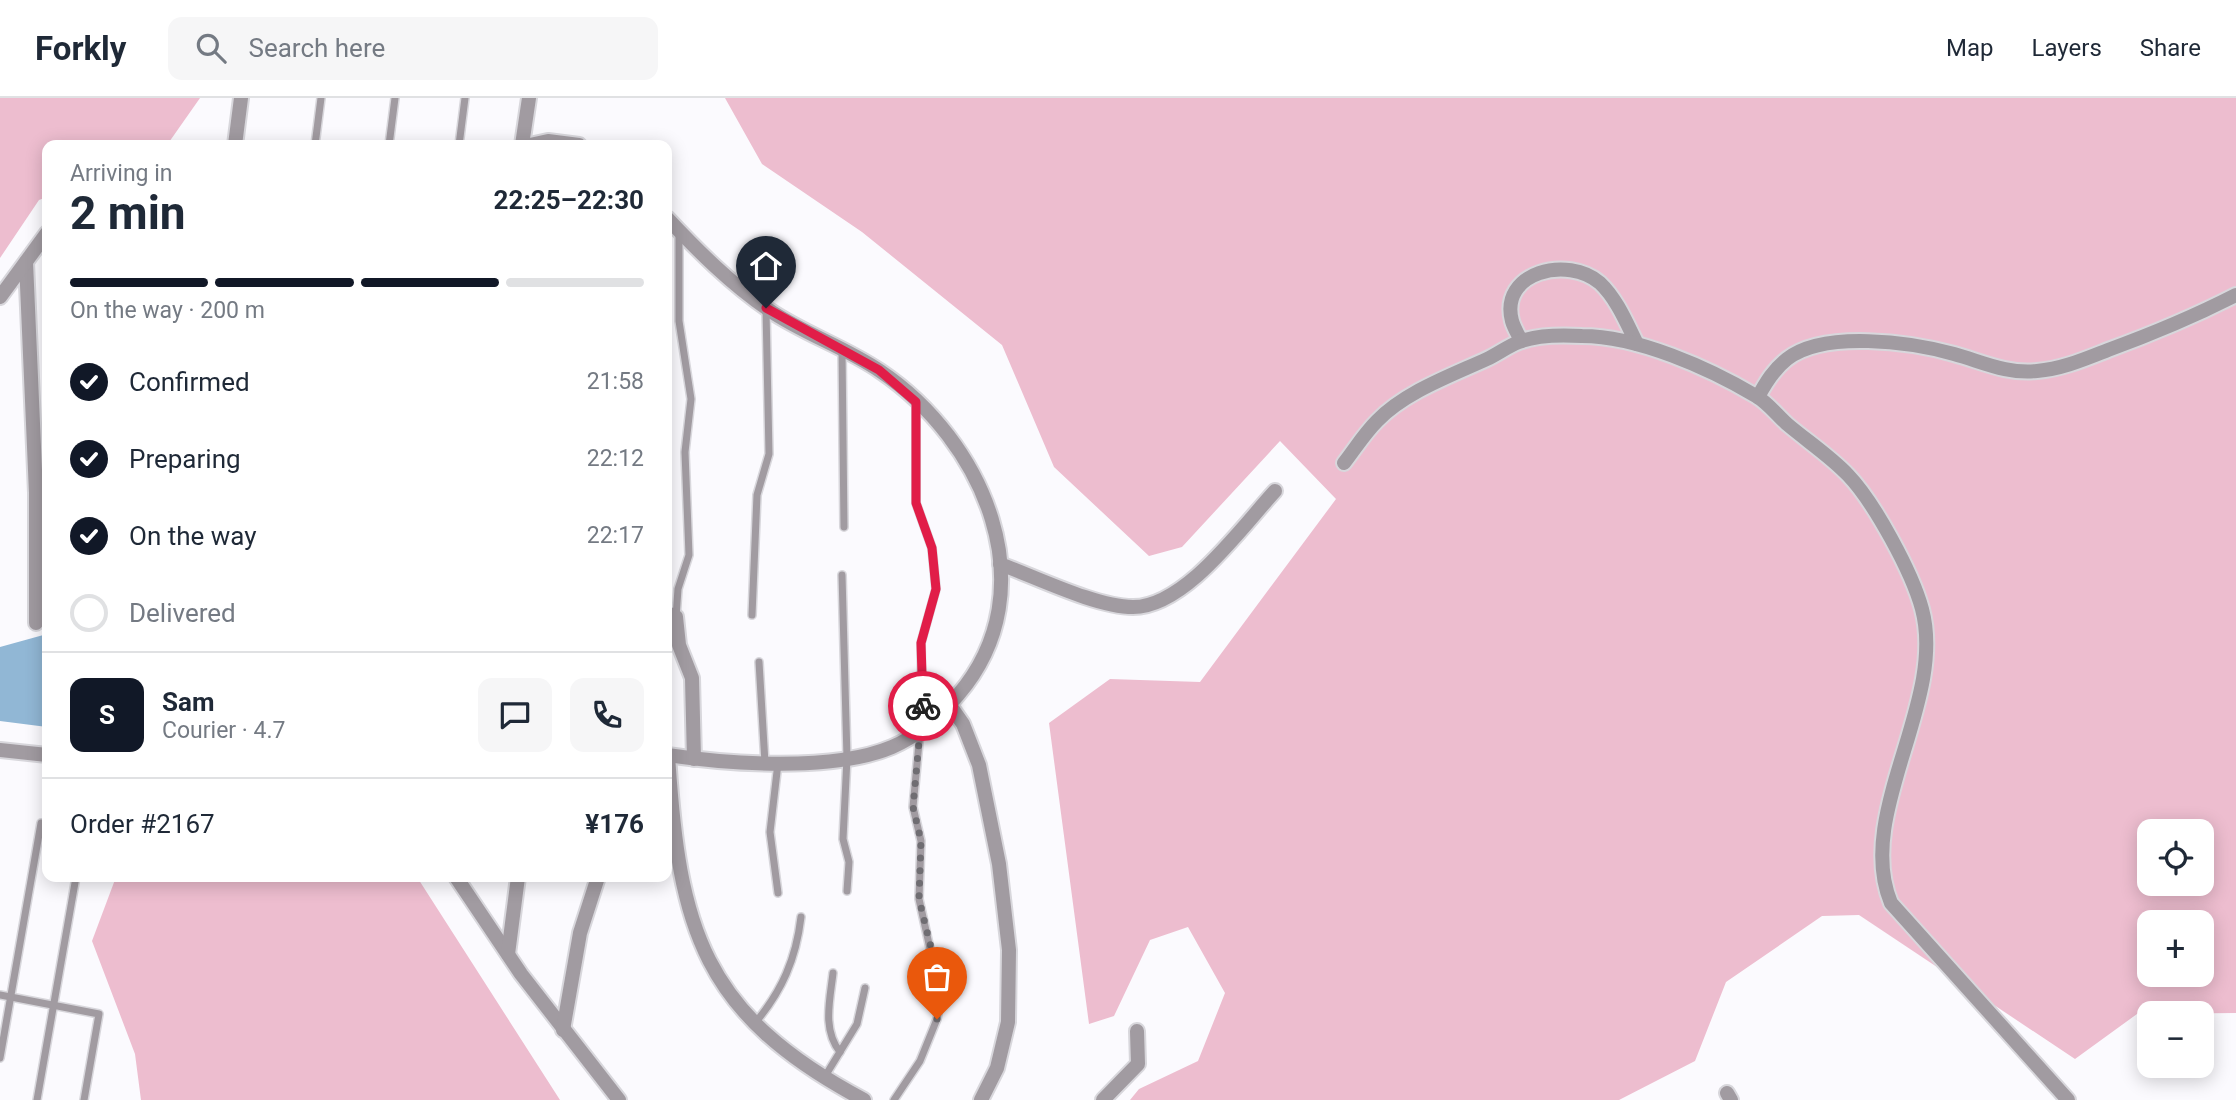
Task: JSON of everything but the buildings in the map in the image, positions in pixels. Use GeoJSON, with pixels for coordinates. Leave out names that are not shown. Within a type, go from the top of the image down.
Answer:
{"type":"FeatureCollection","features":[{"type":"Feature","properties":{"kind":"street"},"geometry":{"type":"LineString","coordinates":[[236,140],[241,98]]}},
{"type":"Feature","properties":{"kind":"street"},"geometry":{"type":"LineString","coordinates":[[523,140],[529,98]]}},
{"type":"Feature","properties":{"kind":"street"},"geometry":{"type":"LineString","coordinates":[[672,223],[736,285],[766,308],[879,370],[916,402],[965,456],[981,486],[992,520],[1000,564],[999,607],[990,640],[960,693],[920,731],[892,747],[847,758],[728,764],[672,756]]}},
{"type":"Feature","properties":{"kind":"street"},"geometry":{"type":"LineString","coordinates":[[0,297],[42,240]]}},
{"type":"Feature","properties":{"kind":"street"},"geometry":{"type":"LineString","coordinates":[[26,262],[36,493],[36,622]]}},
{"type":"Feature","properties":{"kind":"street"},"geometry":{"type":"LineString","coordinates":[[1521,341],[1511,320],[1512,302],[1518,289],[1545,269],[1569,267],[1601,284],[1616,303],[1637,344]]}},
{"type":"Feature","properties":{"kind":"street"},"geometry":{"type":"LineString","coordinates":[[1758,397],[1766,381],[1789,358],[1831,342],[1904,345],[1952,353],[2000,370],[2038,372],[2068,365],[2132,341],[2236,295]]}},
{"type":"Feature","properties":{"kind":"street"},"geometry":{"type":"LineString","coordinates":[[1344,463],[1377,420],[1399,403],[1521,341],[1584,335],[1637,344],[1669,355],[1758,397],[1850,476],[1890,538],[1910,578],[1922,608],[1927,635],[1926,658],[1881,852],[1883,884],[1891,903],[2068,1100]]}},
{"type":"Feature","properties":{"kind":"street"},"geometry":{"type":"LineString","coordinates":[[1000,564],[1112,604],[1133,607],[1157,603],[1188,586],[1275,491]]}},
{"type":"Feature","properties":{"kind":"street"},"geometry":{"type":"LineString","coordinates":[[672,619],[678,645],[690,670],[694,759]]}},
{"type":"Feature","properties":{"kind":"street"},"geometry":{"type":"LineString","coordinates":[[949,705],[963,724],[979,765],[999,864],[1009,950],[1008,1022],[997,1068],[981,1100]]}},
{"type":"Feature","properties":{"kind":"street"},"geometry":{"type":"LineString","coordinates":[[0,750],[42,754]]}},
{"type":"Feature","properties":{"kind":"street"},"geometry":{"type":"LineString","coordinates":[[672,819],[674,844],[689,911],[711,964],[736,1003],[781,1049],[823,1078],[864,1100]]}},
{"type":"Feature","properties":{"kind":"street"},"geometry":{"type":"LineString","coordinates":[[463,882],[508,954],[563,1030],[619,1100]]}},
{"type":"Feature","properties":{"kind":"street"},"geometry":{"type":"LineString","coordinates":[[508,954],[517,882]]}},
{"type":"Feature","properties":{"kind":"street"},"geometry":{"type":"LineString","coordinates":[[563,1030],[580,933],[596,882]]}},
{"type":"Feature","properties":{"kind":"street"},"geometry":{"type":"LineString","coordinates":[[1103,1100],[1138,1064],[1137,1031]]}},
{"type":"Feature","properties":{"kind":"lane"},"geometry":{"type":"LineString","coordinates":[[316,140],[321,98]]}},
{"type":"Feature","properties":{"kind":"lane"},"geometry":{"type":"LineString","coordinates":[[389,140],[395,98]]}},
{"type":"Feature","properties":{"kind":"lane"},"geometry":{"type":"LineString","coordinates":[[460,140],[465,98]]}},
{"type":"Feature","properties":{"kind":"lane"},"geometry":{"type":"LineString","coordinates":[[672,611],[689,555],[685,452],[691,407],[679,321],[679,230]]}},
{"type":"Feature","properties":{"kind":"lane"},"geometry":{"type":"LineString","coordinates":[[752,615],[757,495],[769,454],[766,308]]}},
{"type":"Feature","properties":{"kind":"lane"},"geometry":{"type":"LineString","coordinates":[[842,350],[844,527]]}},
{"type":"Feature","properties":{"kind":"lane"},"geometry":{"type":"LineString","coordinates":[[916,402],[916,503],[932,548],[936,589],[921,643],[922,702],[934,719]]}},
{"type":"Feature","properties":{"kind":"lane"},"geometry":{"type":"LineString","coordinates":[[842,575],[847,758],[843,839],[849,862],[847,891]]}},
{"type":"Feature","properties":{"kind":"lane"},"geometry":{"type":"LineString","coordinates":[[758,662],[772,762],[770,832],[778,892]]}},
{"type":"Feature","properties":{"kind":"lane"},"geometry":{"type":"LineString","coordinates":[[894,1100],[920,1061],[937,1019],[941,998],[919,899],[921,841],[913,807],[920,731]]}},
{"type":"Feature","properties":{"kind":"lane"},"geometry":{"type":"LineString","coordinates":[[0,1058],[41,823]]}},
{"type":"Feature","properties":{"kind":"lane"},"geometry":{"type":"LineString","coordinates":[[37,1100],[75,882]]}},
{"type":"Feature","properties":{"kind":"lane"},"geometry":{"type":"LineString","coordinates":[[755,1023],[773,1000],[790,970],[801,917]]}},
{"type":"Feature","properties":{"kind":"lane"},"geometry":{"type":"LineString","coordinates":[[833,973],[829,1023],[833,1042],[840,1052]]}},
{"type":"Feature","properties":{"kind":"lane"},"geometry":{"type":"LineString","coordinates":[[823,1078],[857,1024],[865,988]]}},
{"type":"Feature","properties":{"kind":"lane"},"geometry":{"type":"LineString","coordinates":[[0,995],[99,1014],[84,1100]]}},
{"type":"Feature","properties":{"kind":"shaded area"},"geometry":{"type":"Polygon","coordinates":[[[0,98],[200,98],[171,140],[42,140],[42,199],[0,258],[0,98]]]}},
{"type":"Feature","properties":{"kind":"shaded area"},"geometry":{"type":"Polygon","coordinates":[[[725,98],[2236,98],[2236,1013],[2214,1013],[2214,1001],[2137,1001],[2137,1014],[2075,1059],[1859,915],[1822,916],[1726,982],[1695,1061],[1619,1100],[1130,1100],[1139,1089],[1198,1061],[1225,993],[1188,927],[1150,940],[1114,1016],[1089,1024],[1049,723],[1110,679],[1200,682],[1336,499],[1280,441],[1182,547],[1149,556],[1054,467],[1002,345],[862,232],[762,164],[725,98]]]}},
{"type":"Feature","properties":{"kind":"shaded area"},"geometry":{"type":"Polygon","coordinates":[[[114,882],[420,882],[560,1100],[141,1100],[135,1054],[92,941],[114,882]]]}},
{"type":"Feature","properties":{"kind":"water"},"geometry":{"type":"Polygon","coordinates":[[[42,635],[42,726],[0,721],[0,647],[42,635]]]}},
{"type":"Feature","properties":{"kind":"way so far"},"geometry":{"type":"LineString","coordinates":[[923,706],[934,719],[920,731],[919,765],[913,807],[921,841],[919,899],[941,988],[937,1019]]}},
{"type":"Feature","properties":{"kind":"route"},"geometry":{"type":"LineString","coordinates":[[766,308],[879,370],[916,402],[915,494],[932,548],[936,589],[921,643],[923,706]]}}]}
